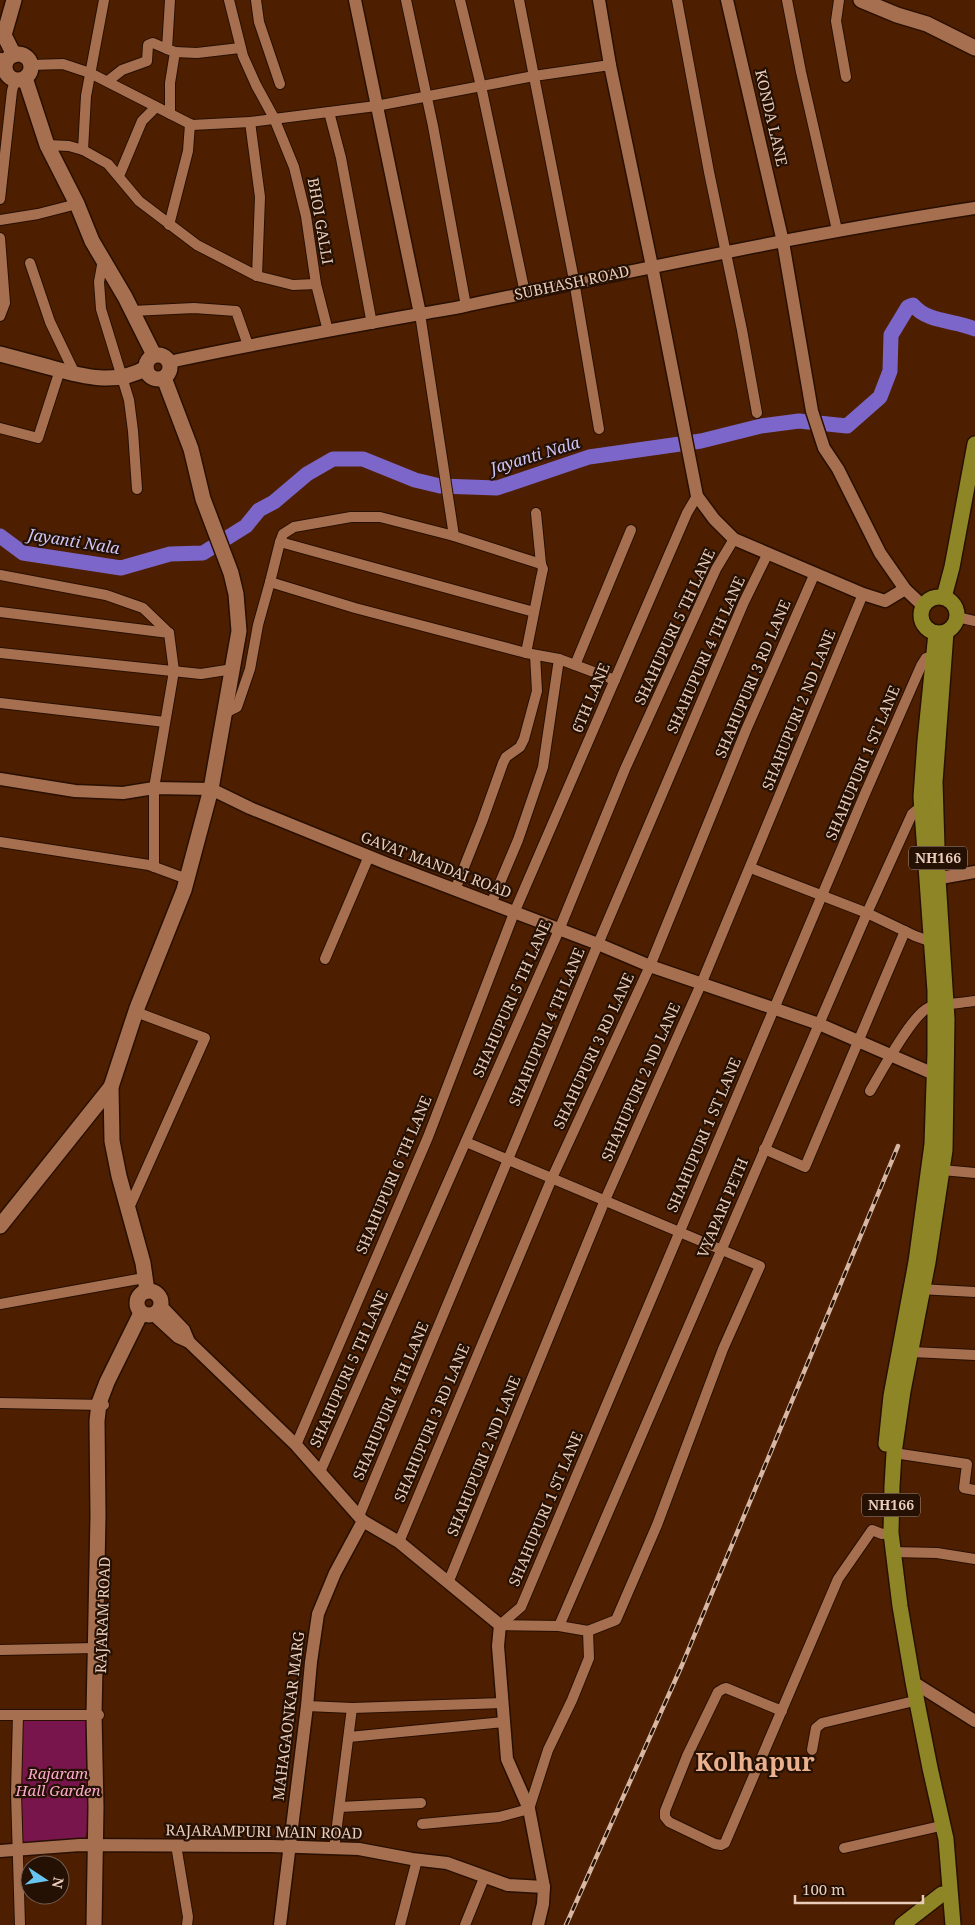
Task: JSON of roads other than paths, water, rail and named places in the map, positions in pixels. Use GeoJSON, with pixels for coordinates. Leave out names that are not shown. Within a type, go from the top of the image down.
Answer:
{"type":"FeatureCollection","features":[{"type":"Feature","properties":{"kind":"highway"},"geometry":{"type":"LineString","coordinates":[[947,599],[975,444]]}},
{"type":"Feature","properties":{"kind":"highway"},"geometry":{"type":"LineString","coordinates":[[947,599],[959,567],[975,479]]}},
{"type":"Feature","properties":{"kind":"highway"},"geometry":{"type":"LineString","coordinates":[[923,606],[934,597],[947,599],[957,610],[957,618],[953,627],[936,631]]}},
{"type":"Feature","properties":{"kind":"highway","name":"NH166"},"geometry":{"type":"LineString","coordinates":[[923,606],[921,616],[936,631],[932,942],[941,1006],[946,1118],[942,1170],[917,1289],[891,1396],[882,1487],[910,1702],[940,1841],[942,1925]]}},
{"type":"Feature","properties":{"kind":"highway","name":"NH166"},"geometry":{"type":"LineString","coordinates":[[936,631],[925,741],[922,806],[946,971],[934,1074],[932,1144],[912,1352],[903,1391],[894,1453],[887,1534],[893,1552],[913,1682],[946,1839],[953,1925]]}},
{"type":"Feature","properties":{"kind":"highway"},"geometry":{"type":"LineString","coordinates":[[902,1925],[942,1894]]}},
{"type":"Feature","properties":{"kind":"main road"},"geometry":{"type":"LineString","coordinates":[[14,0],[2,28],[7,58],[6,70],[9,76],[24,74]]}},
{"type":"Feature","properties":{"kind":"main road"},"geometry":{"type":"LineString","coordinates":[[861,0],[927,24],[975,48]]}},
{"type":"Feature","properties":{"kind":"main road"},"geometry":{"type":"LineString","coordinates":[[0,354],[91,377],[123,377],[136,374],[150,361],[162,355],[169,362],[169,371],[164,378],[152,378],[150,361],[132,311],[92,241],[77,204],[47,145],[24,74],[25,56],[7,58]]}},
{"type":"Feature","properties":{"kind":"main road"},"geometry":{"type":"LineString","coordinates":[[151,1312],[161,1302],[158,1294],[145,1284],[143,1263],[119,1176],[112,1142],[111,1087],[136,1012],[187,879],[212,789],[239,631],[236,594],[231,573],[200,488],[191,449],[164,378]]}},
{"type":"Feature","properties":{"kind":"main road"},"geometry":{"type":"LineString","coordinates":[[0,1226],[111,1087]]}},
{"type":"Feature","properties":{"kind":"main road","name":"RAJARAM ROAD"},"geometry":{"type":"LineString","coordinates":[[101,1925],[98,1715],[106,1526],[102,1404],[126,1355],[151,1312],[136,1302],[145,1284]]}},
{"type":"Feature","properties":{"kind":"main road"},"geometry":{"type":"LineString","coordinates":[[98,1715],[95,1648],[98,1516],[97,1421],[102,1404]]}},
{"type":"Feature","properties":{"kind":"main road"},"geometry":{"type":"LineString","coordinates":[[94,1925],[99,1844]]}},
{"type":"Feature","properties":{"kind":"street"},"geometry":{"type":"LineString","coordinates":[[83,150],[86,96],[104,0]]}},
{"type":"Feature","properties":{"kind":"street"},"geometry":{"type":"LineString","coordinates":[[170,0],[170,114]]}},
{"type":"Feature","properties":{"kind":"street","name":"BHOI GALLI"},"geometry":{"type":"LineString","coordinates":[[229,0],[240,48],[256,85],[274,118],[294,167],[306,216],[316,284],[328,331]]}},
{"type":"Feature","properties":{"kind":"street"},"geometry":{"type":"LineString","coordinates":[[256,0],[259,22],[280,84]]}},
{"type":"Feature","properties":{"kind":"street"},"geometry":{"type":"LineString","coordinates":[[355,0],[420,314],[454,536]]}},
{"type":"Feature","properties":{"kind":"street"},"geometry":{"type":"LineString","coordinates":[[406,0],[466,306]]}},
{"type":"Feature","properties":{"kind":"street"},"geometry":{"type":"LineString","coordinates":[[460,0],[481,86],[525,293]]}},
{"type":"Feature","properties":{"kind":"street"},"geometry":{"type":"LineString","coordinates":[[519,0],[574,283],[599,429]]}},
{"type":"Feature","properties":{"kind":"street"},"geometry":{"type":"LineString","coordinates":[[599,0],[610,65],[697,496],[714,519],[734,538],[863,594],[885,601],[905,589]]}},
{"type":"Feature","properties":{"kind":"street"},"geometry":{"type":"LineString","coordinates":[[677,0],[757,413]]}},
{"type":"Feature","properties":{"kind":"street","name":"KONDA LANE"},"geometry":{"type":"LineString","coordinates":[[727,0],[783,242],[812,411],[824,448],[838,469],[874,543],[905,589],[923,606]]}},
{"type":"Feature","properties":{"kind":"street"},"geometry":{"type":"LineString","coordinates":[[788,0],[801,72],[837,230]]}},
{"type":"Feature","properties":{"kind":"street"},"geometry":{"type":"LineString","coordinates":[[839,0],[836,21],[846,77]]}},
{"type":"Feature","properties":{"kind":"street"},"geometry":{"type":"LineString","coordinates":[[108,81],[122,70],[147,62],[148,45],[153,44],[171,51],[197,53],[240,48]]}},
{"type":"Feature","properties":{"kind":"street"},"geometry":{"type":"LineString","coordinates":[[0,199],[12,91],[24,74],[63,64],[108,81],[192,125],[250,122],[376,106],[534,76],[610,65]]}},
{"type":"Feature","properties":{"kind":"street"},"geometry":{"type":"LineString","coordinates":[[119,176],[142,121],[156,107]]}},
{"type":"Feature","properties":{"kind":"street"},"geometry":{"type":"LineString","coordinates":[[329,112],[342,158],[372,324]]}},
{"type":"Feature","properties":{"kind":"street"},"geometry":{"type":"LineString","coordinates":[[250,122],[260,196],[257,276]]}},
{"type":"Feature","properties":{"kind":"street"},"geometry":{"type":"LineString","coordinates":[[170,225],[188,151],[190,124]]}},
{"type":"Feature","properties":{"kind":"street"},"geometry":{"type":"LineString","coordinates":[[47,145],[68,146],[83,150],[108,164],[139,201],[197,245],[257,276],[293,285],[316,284]]}},
{"type":"Feature","properties":{"kind":"street"},"geometry":{"type":"LineString","coordinates":[[0,220],[77,204]]}},
{"type":"Feature","properties":{"kind":"street","name":"SUBHASH ROAD"},"geometry":{"type":"LineString","coordinates":[[169,362],[248,345],[466,306],[652,266],[837,230],[975,208]]}},
{"type":"Feature","properties":{"kind":"street"},"geometry":{"type":"LineString","coordinates":[[0,238],[5,302],[0,316]]}},
{"type":"Feature","properties":{"kind":"street"},"geometry":{"type":"LineString","coordinates":[[103,260],[99,282],[101,309],[123,377],[133,431],[137,489]]}},
{"type":"Feature","properties":{"kind":"street"},"geometry":{"type":"LineString","coordinates":[[0,428],[38,438],[68,372],[30,263]]}},
{"type":"Feature","properties":{"kind":"street"},"geometry":{"type":"LineString","coordinates":[[132,311],[194,308],[236,311],[248,345]]}},
{"type":"Feature","properties":{"kind":"street","name":"6TH LANE"},"geometry":{"type":"LineString","coordinates":[[514,913],[687,513],[697,496]]}},
{"type":"Feature","properties":{"kind":"street"},"geometry":{"type":"LineString","coordinates":[[455,890],[503,763],[506,757],[520,747],[524,739],[537,691],[534,612],[543,569],[536,513]]}},
{"type":"Feature","properties":{"kind":"street"},"geometry":{"type":"LineString","coordinates":[[225,713],[237,707],[250,669],[258,625],[280,542],[283,534],[294,527],[351,517],[380,518],[454,536],[541,564]]}},
{"type":"Feature","properties":{"kind":"street"},"geometry":{"type":"LineString","coordinates":[[575,665],[631,530]]}},
{"type":"Feature","properties":{"kind":"street","name":"SHAHUPURI 5 TH LANE"},"geometry":{"type":"LineString","coordinates":[[320,1472],[559,930],[625,769],[716,570],[734,538]]}},
{"type":"Feature","properties":{"kind":"street"},"geometry":{"type":"LineString","coordinates":[[280,542],[534,612]]}},
{"type":"Feature","properties":{"kind":"street","name":"SHAHUPURI 4 TH LANE"},"geometry":{"type":"LineString","coordinates":[[361,1518],[598,944],[744,602],[768,552]]}},
{"type":"Feature","properties":{"kind":"street","name":"SHAHUPURI 3 RD LANE"},"geometry":{"type":"LineString","coordinates":[[399,1542],[552,1178],[650,966],[746,730],[815,573]]}},
{"type":"Feature","properties":{"kind":"street"},"geometry":{"type":"LineString","coordinates":[[0,575],[102,593],[143,608],[170,633],[174,671],[154,788],[154,867]]}},
{"type":"Feature","properties":{"kind":"street"},"geometry":{"type":"LineString","coordinates":[[270,582],[373,612],[558,659],[615,680]]}},
{"type":"Feature","properties":{"kind":"street","name":"SHAHUPURI 2 ND LANE"},"geometry":{"type":"LineString","coordinates":[[448,1583],[605,1200],[751,868],[863,594]]}},
{"type":"Feature","properties":{"kind":"street"},"geometry":{"type":"LineString","coordinates":[[0,612],[170,633]]}},
{"type":"Feature","properties":{"kind":"street"},"geometry":{"type":"LineString","coordinates":[[957,618],[975,621]]}},
{"type":"Feature","properties":{"kind":"street"},"geometry":{"type":"LineString","coordinates":[[0,653],[201,674],[233,669]]}},
{"type":"Feature","properties":{"kind":"street","name":"SHAHUPURI 1 ST LANE"},"geometry":{"type":"LineString","coordinates":[[500,1625],[521,1607],[679,1231],[921,666],[926,658],[934,657]]}},
{"type":"Feature","properties":{"kind":"street"},"geometry":{"type":"LineString","coordinates":[[491,904],[518,840],[543,767],[558,659]]}},
{"type":"Feature","properties":{"kind":"street"},"geometry":{"type":"LineString","coordinates":[[0,703],[165,722]]}},
{"type":"Feature","properties":{"kind":"street"},"geometry":{"type":"LineString","coordinates":[[0,779],[75,791],[123,793],[154,788],[212,789]]}},
{"type":"Feature","properties":{"kind":"street","name":"GAVAT MANDAI ROAD"},"geometry":{"type":"LineString","coordinates":[[212,789],[250,808],[455,890],[598,944],[650,966],[702,982]]}},
{"type":"Feature","properties":{"kind":"street","name":"VYAPARI PETH"},"geometry":{"type":"LineString","coordinates":[[559,1626],[866,913],[912,814],[922,806]]}},
{"type":"Feature","properties":{"kind":"street"},"geometry":{"type":"LineString","coordinates":[[0,842],[154,867],[187,879]]}},
{"type":"Feature","properties":{"kind":"street"},"geometry":{"type":"LineString","coordinates":[[325,959],[369,856]]}},
{"type":"Feature","properties":{"kind":"street"},"geometry":{"type":"LineString","coordinates":[[751,868],[866,913],[932,942]]}},
{"type":"Feature","properties":{"kind":"street"},"geometry":{"type":"LineString","coordinates":[[933,880],[975,872]]}},
{"type":"Feature","properties":{"kind":"street","name":"SHAHUPURI 6 TH LANE"},"geometry":{"type":"LineString","coordinates":[[296,1445],[428,1137],[514,913]]}},
{"type":"Feature","properties":{"kind":"street"},"geometry":{"type":"LineString","coordinates":[[764,1149],[805,1167],[905,931]]}},
{"type":"Feature","properties":{"kind":"street"},"geometry":{"type":"LineString","coordinates":[[702,982],[819,1024],[934,1074]]}},
{"type":"Feature","properties":{"kind":"street"},"geometry":{"type":"LineString","coordinates":[[870,1091],[919,1015],[926,1009],[975,1001]]}},
{"type":"Feature","properties":{"kind":"street"},"geometry":{"type":"LineString","coordinates":[[128,1210],[205,1038],[136,1012]]}},
{"type":"Feature","properties":{"kind":"street"},"geometry":{"type":"LineString","coordinates":[[151,1312],[184,1330],[189,1342],[296,1445],[361,1518],[399,1542],[500,1625],[559,1626],[588,1631],[616,1620],[657,1525],[723,1349],[760,1266],[722,1248],[466,1142]]}},
{"type":"Feature","properties":{"kind":"street"},"geometry":{"type":"LineString","coordinates":[[942,1170],[975,1173]]}},
{"type":"Feature","properties":{"kind":"street"},"geometry":{"type":"LineString","coordinates":[[0,1304],[145,1284]]}},
{"type":"Feature","properties":{"kind":"street"},"geometry":{"type":"LineString","coordinates":[[917,1289],[975,1292]]}},
{"type":"Feature","properties":{"kind":"street"},"geometry":{"type":"LineString","coordinates":[[912,1352],[975,1355]]}},
{"type":"Feature","properties":{"kind":"street"},"geometry":{"type":"LineString","coordinates":[[0,1403],[102,1404]]}},
{"type":"Feature","properties":{"kind":"street"},"geometry":{"type":"LineString","coordinates":[[894,1453],[967,1464],[964,1488],[975,1490]]}},
{"type":"Feature","properties":{"kind":"street","name":"MAHAGAONKAR MARG"},"geometry":{"type":"LineString","coordinates":[[280,1925],[318,1614],[361,1518]]}},
{"type":"Feature","properties":{"kind":"street"},"geometry":{"type":"LineString","coordinates":[[782,1711],[726,1688],[718,1692],[687,1756],[665,1811],[665,1817],[669,1822],[715,1844],[726,1843],[782,1711],[838,1579],[872,1530],[887,1534]]}},
{"type":"Feature","properties":{"kind":"street"},"geometry":{"type":"LineString","coordinates":[[893,1552],[937,1553],[975,1559]]}},
{"type":"Feature","properties":{"kind":"street"},"geometry":{"type":"LineString","coordinates":[[500,1625],[498,1646],[507,1759],[529,1809],[544,1887],[543,1904],[538,1925]]}},
{"type":"Feature","properties":{"kind":"street"},"geometry":{"type":"LineString","coordinates":[[529,1809],[548,1750],[572,1700],[589,1658],[588,1631]]}},
{"type":"Feature","properties":{"kind":"street"},"geometry":{"type":"LineString","coordinates":[[0,1650],[95,1648]]}},
{"type":"Feature","properties":{"kind":"street"},"geometry":{"type":"LineString","coordinates":[[913,1682],[975,1721]]}},
{"type":"Feature","properties":{"kind":"street"},"geometry":{"type":"LineString","coordinates":[[812,1750],[816,1728],[822,1723],[910,1702]]}},
{"type":"Feature","properties":{"kind":"street"},"geometry":{"type":"LineString","coordinates":[[307,1706],[352,1708],[503,1703]]}},
{"type":"Feature","properties":{"kind":"street"},"geometry":{"type":"LineString","coordinates":[[334,1849],[352,1708]]}},
{"type":"Feature","properties":{"kind":"street"},"geometry":{"type":"LineString","coordinates":[[0,1715],[98,1715]]}},
{"type":"Feature","properties":{"kind":"street"},"geometry":{"type":"LineString","coordinates":[[18,1715],[16,1793],[20,1925]]}},
{"type":"Feature","properties":{"kind":"street"},"geometry":{"type":"LineString","coordinates":[[349,1737],[504,1722]]}},
{"type":"Feature","properties":{"kind":"street"},"geometry":{"type":"LineString","coordinates":[[340,1807],[421,1803]]}},
{"type":"Feature","properties":{"kind":"street"},"geometry":{"type":"LineString","coordinates":[[422,1824],[499,1817],[529,1809]]}},
{"type":"Feature","properties":{"kind":"street"},"geometry":{"type":"LineString","coordinates":[[844,1848],[936,1827]]}},
{"type":"Feature","properties":{"kind":"street","name":"RAJARAMPURI MAIN ROAD"},"geometry":{"type":"LineString","coordinates":[[0,1851],[99,1844],[363,1849],[417,1860],[447,1863],[484,1878],[508,1885],[544,1887]]}},
{"type":"Feature","properties":{"kind":"street"},"geometry":{"type":"LineString","coordinates":[[176,1845],[188,1917],[187,1925]]}},
{"type":"Feature","properties":{"kind":"street"},"geometry":{"type":"LineString","coordinates":[[400,1925],[417,1860]]}},
{"type":"Feature","properties":{"kind":"street"},"geometry":{"type":"LineString","coordinates":[[465,1925],[484,1878]]}},
{"type":"Feature","properties":{"kind":"waterway","name":"Jayanti Nala"},"geometry":{"type":"LineString","coordinates":[[0,536],[23,553],[121,568],[170,554],[203,553],[246,526],[259,510],[274,502],[307,474],[333,459],[363,459],[415,480],[440,486],[497,488],[589,457],[701,441],[761,426],[799,421],[847,426],[880,397],[890,371],[891,335],[908,307],[913,305],[926,315],[975,329]]}},
{"type":"Feature","properties":{"kind":"railway"},"geometry":{"type":"LineString","coordinates":[[566,1925],[682,1665],[898,1146]]}},
{"type":"Feature","properties":{"kind":"district","name":"Kolhapur"},"geometry":{"type":"Point","coordinates":[755,1762]}},
{"type":"Feature","properties":{"kind":"park label","name":"Rajaram Hall Garden"},"geometry":{"type":"Point","coordinates":[58,1782]}}]}
